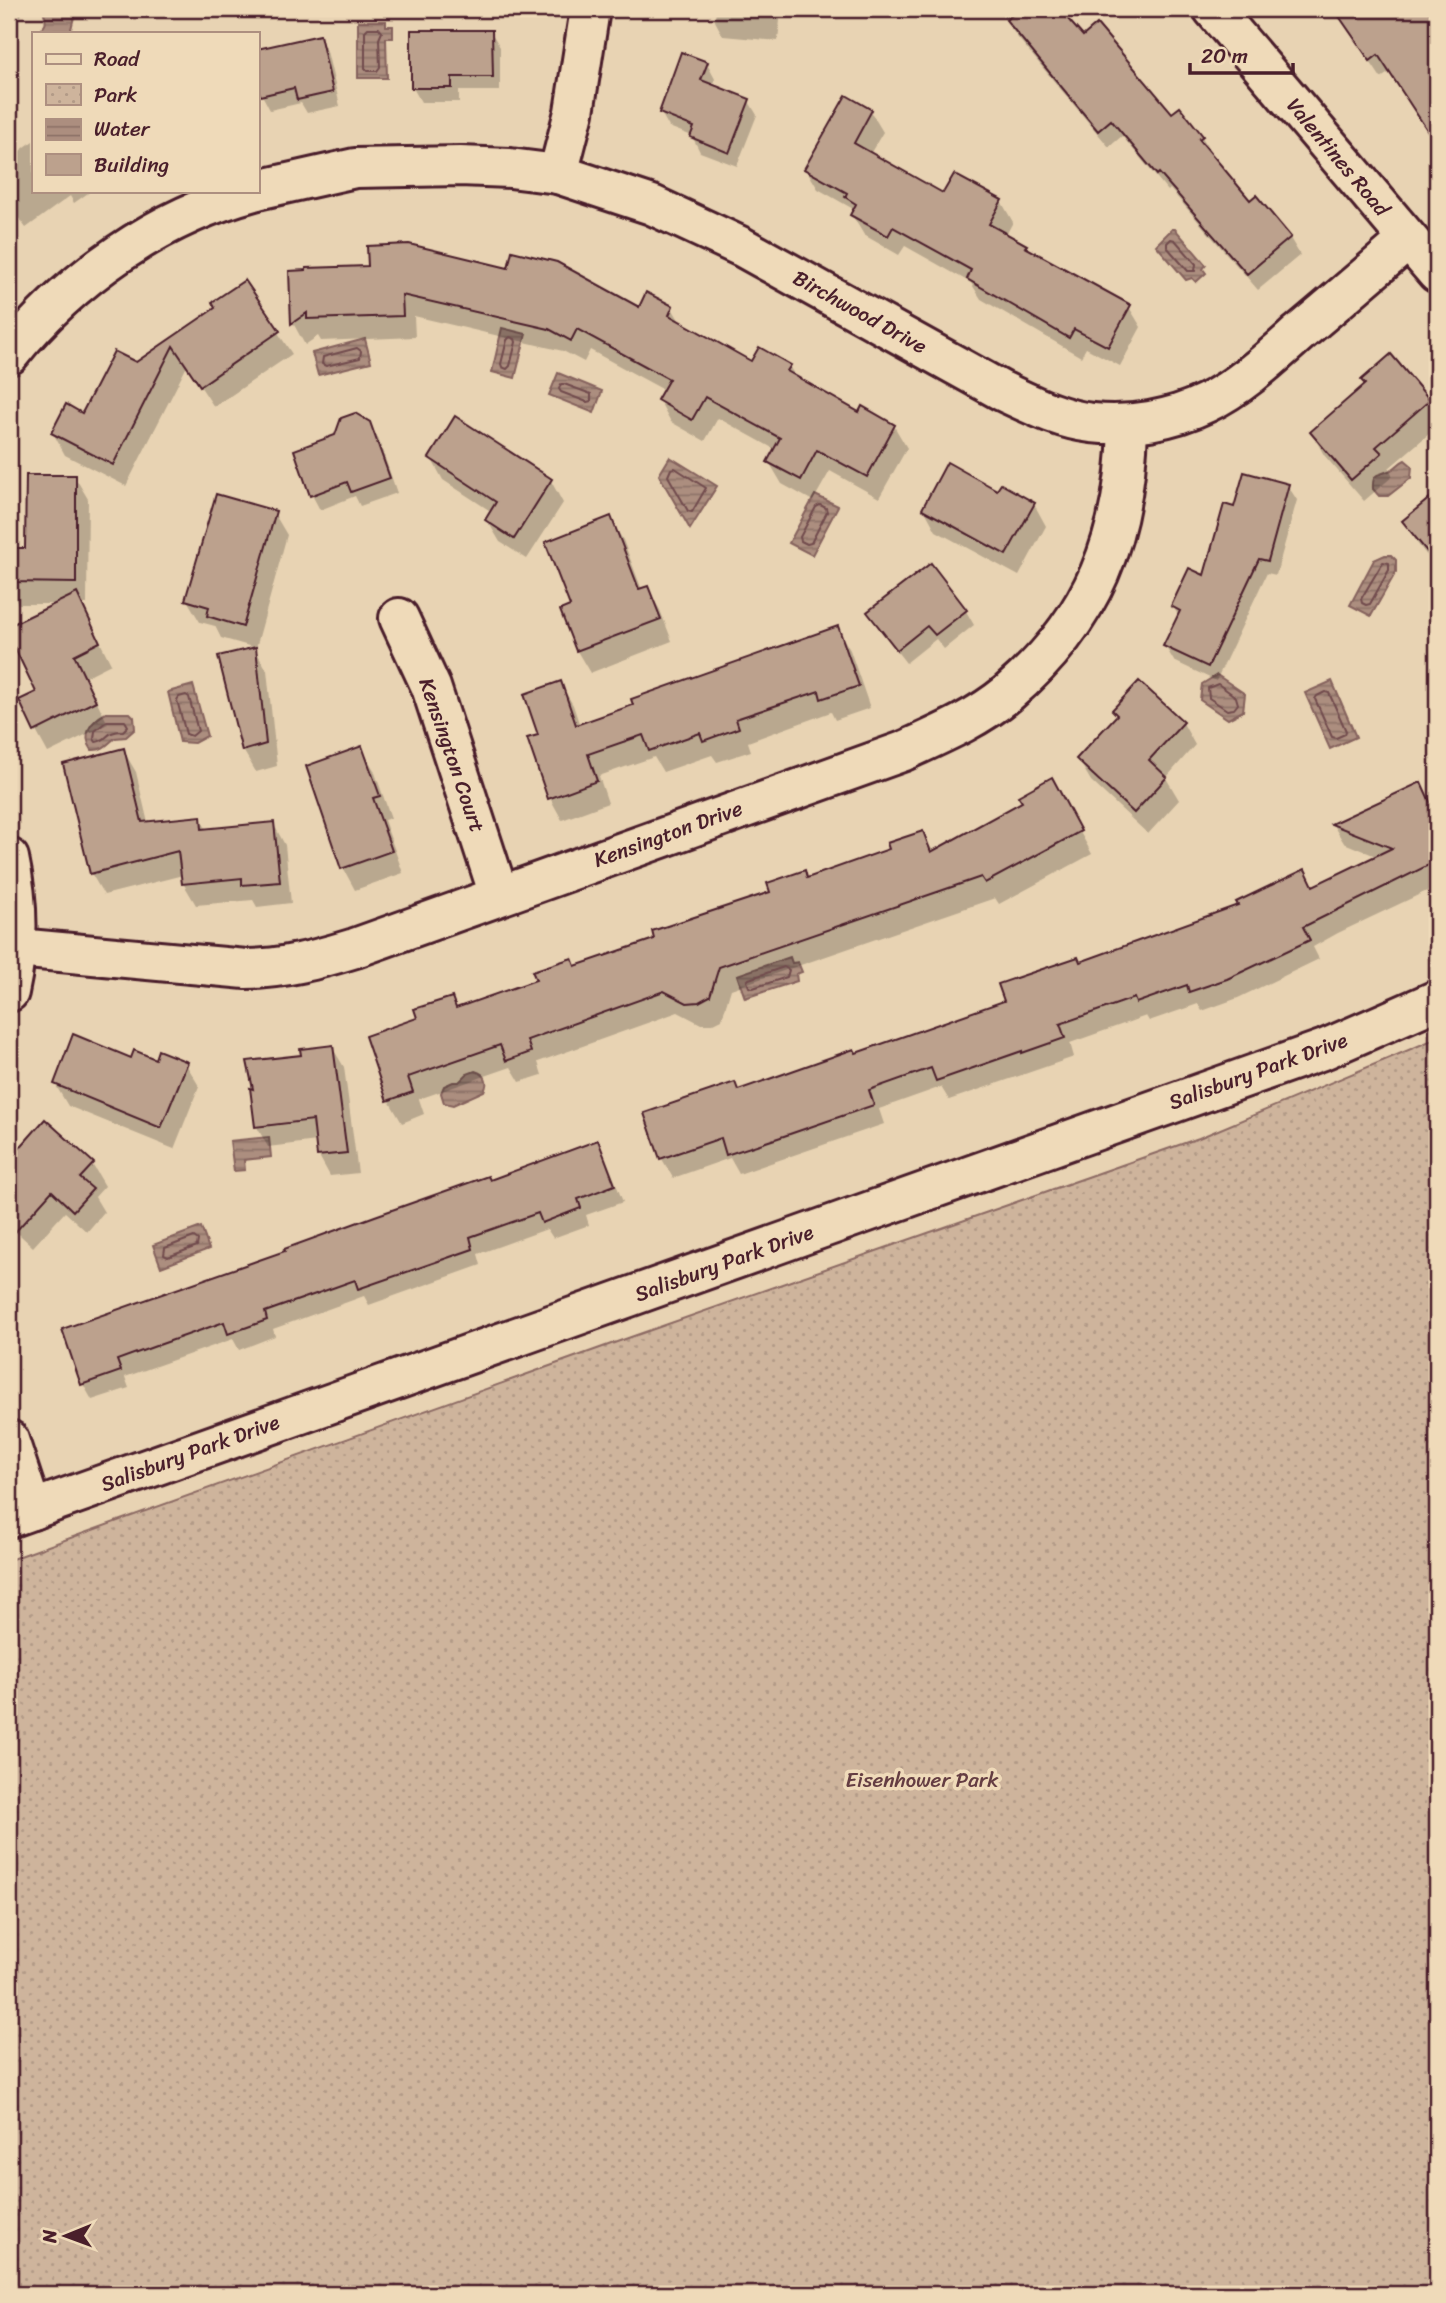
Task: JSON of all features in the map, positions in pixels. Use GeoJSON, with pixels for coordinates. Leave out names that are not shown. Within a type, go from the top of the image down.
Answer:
{"type":"FeatureCollection","features":[{"type":"Feature","properties":{"kind":"street"},"geometry":{"type":"LineString","coordinates":[[558,174],[574,112],[590,9]]}},
{"type":"Feature","properties":{"kind":"street","name":"Valentines Road"},"geometry":{"type":"LineString","coordinates":[[1213,9],[1437,273]]}},
{"type":"Feature","properties":{"kind":"street","name":"Birchwood Drive"},"geometry":{"type":"LineString","coordinates":[[259,189],[355,168],[460,166],[558,174],[652,205],[742,247],[1002,391],[1046,411],[1089,423],[1128,425],[1174,415],[1206,403],[1235,386],[1408,240]]}},
{"type":"Feature","properties":{"kind":"street","name":"Birchwood Drive"},"geometry":{"type":"LineString","coordinates":[[9,355],[58,300],[115,257],[146,237],[200,209],[250,192]]}},
{"type":"Feature","properties":{"kind":"street","name":"Kensington Drive"},"geometry":{"type":"LineString","coordinates":[[17,948],[228,968],[265,969],[304,963],[342,952],[904,751],[943,734],[1007,694],[1053,648],[1077,617],[1098,580],[1112,540],[1127,468],[1128,425]]}},
{"type":"Feature","properties":{"kind":"street","name":"Kensington Court"},"geometry":{"type":"LineString","coordinates":[[400,618],[438,707],[499,895]]}},
{"type":"Feature","properties":{"kind":"street"},"geometry":{"type":"LineString","coordinates":[[9,858],[16,902],[17,948],[9,992]]}},
{"type":"Feature","properties":{"kind":"street","name":"Salisbury Park Drive"},"geometry":{"type":"LineString","coordinates":[[20,1514],[1325,1049],[1437,1000]]}},
{"type":"Feature","properties":{"kind":"street"},"geometry":{"type":"LineString","coordinates":[[9,1440],[20,1514]]}},
{"type":"Feature","properties":{"kind":"green space","name":"Eisenhower Park"},"geometry":{"type":"Polygon","coordinates":[[[1437,1038],[1437,2294],[9,2294],[9,1560],[628,1338],[1199,1138],[1437,1038]]]}},
{"type":"Feature","properties":{"kind":"water"},"geometry":{"type":"Polygon","coordinates":[[[43,9],[76,9],[70,32],[38,32],[46,22],[43,9]]]}},
{"type":"Feature","properties":{"kind":"water"},"geometry":{"type":"Polygon","coordinates":[[[358,21],[386,21],[386,26],[393,26],[393,38],[386,38],[387,78],[358,78],[358,21]]]}},
{"type":"Feature","properties":{"kind":"water"},"geometry":{"type":"Polygon","coordinates":[[[1175,229],[1206,265],[1203,269],[1206,273],[1196,282],[1192,278],[1186,280],[1156,245],[1175,229]]]}},
{"type":"Feature","properties":{"kind":"water"},"geometry":{"type":"Polygon","coordinates":[[[502,328],[526,334],[515,378],[492,372],[502,328]]]}},
{"type":"Feature","properties":{"kind":"water"},"geometry":{"type":"Polygon","coordinates":[[[365,339],[371,362],[318,375],[312,353],[365,339]]]}},
{"type":"Feature","properties":{"kind":"water"},"geometry":{"type":"Polygon","coordinates":[[[558,373],[602,391],[594,413],[549,395],[558,373]]]}},
{"type":"Feature","properties":{"kind":"water"},"geometry":{"type":"Polygon","coordinates":[[[670,457],[717,486],[690,529],[659,475],[670,457]]]}},
{"type":"Feature","properties":{"kind":"water"},"geometry":{"type":"Polygon","coordinates":[[[1405,460],[1412,466],[1411,478],[1388,496],[1379,496],[1373,489],[1375,477],[1405,460]]]}},
{"type":"Feature","properties":{"kind":"water"},"geometry":{"type":"Polygon","coordinates":[[[815,495],[838,506],[812,555],[789,543],[815,495]]]}},
{"type":"Feature","properties":{"kind":"water"},"geometry":{"type":"Polygon","coordinates":[[[1391,555],[1396,560],[1396,572],[1371,616],[1350,605],[1374,560],[1391,555]]]}},
{"type":"Feature","properties":{"kind":"water"},"geometry":{"type":"Polygon","coordinates":[[[1217,675],[1245,694],[1243,711],[1228,719],[1200,700],[1202,684],[1217,675]]]}},
{"type":"Feature","properties":{"kind":"water"},"geometry":{"type":"Polygon","coordinates":[[[1332,681],[1356,737],[1330,749],[1305,693],[1332,681]]]}},
{"type":"Feature","properties":{"kind":"water"},"geometry":{"type":"Polygon","coordinates":[[[193,685],[207,736],[194,743],[180,742],[168,692],[193,685]]]}},
{"type":"Feature","properties":{"kind":"water"},"geometry":{"type":"Polygon","coordinates":[[[106,713],[130,713],[134,717],[135,729],[126,737],[115,738],[102,748],[92,750],[87,739],[89,728],[106,713]]]}},
{"type":"Feature","properties":{"kind":"water"},"geometry":{"type":"Polygon","coordinates":[[[790,957],[792,963],[798,962],[802,972],[796,974],[797,981],[745,998],[737,975],[790,957]]]}},
{"type":"Feature","properties":{"kind":"water"},"geometry":{"type":"Polygon","coordinates":[[[475,1071],[485,1079],[484,1091],[453,1105],[444,1103],[441,1093],[444,1086],[459,1082],[475,1071]]]}},
{"type":"Feature","properties":{"kind":"water"},"geometry":{"type":"Polygon","coordinates":[[[269,1137],[271,1157],[244,1160],[245,1170],[234,1171],[230,1141],[269,1137]]]}},
{"type":"Feature","properties":{"kind":"water"},"geometry":{"type":"Polygon","coordinates":[[[201,1227],[209,1249],[161,1267],[153,1245],[201,1227]]]}},
{"type":"Feature","properties":{"kind":"building"},"geometry":{"type":"Polygon","coordinates":[[[1020,9],[1059,9],[1083,36],[1097,24],[1172,113],[1180,107],[1203,136],[1199,139],[1250,200],[1256,195],[1291,237],[1247,274],[1111,120],[1098,131],[1006,20],[1020,9]]]}},
{"type":"Feature","properties":{"kind":"building"},"geometry":{"type":"Polygon","coordinates":[[[1334,9],[1427,9],[1437,23],[1437,145],[1378,55],[1370,61],[1334,9]]]}},
{"type":"Feature","properties":{"kind":"building"},"geometry":{"type":"Polygon","coordinates":[[[411,30],[492,30],[493,77],[452,77],[452,88],[411,88],[411,30]]]}},
{"type":"Feature","properties":{"kind":"building"},"geometry":{"type":"Polygon","coordinates":[[[320,35],[333,92],[297,100],[294,88],[260,96],[259,49],[320,35]]]}},
{"type":"Feature","properties":{"kind":"building"},"geometry":{"type":"Polygon","coordinates":[[[681,52],[708,62],[701,80],[750,99],[729,153],[690,137],[694,127],[659,113],[681,52]]]}},
{"type":"Feature","properties":{"kind":"building"},"geometry":{"type":"Polygon","coordinates":[[[846,95],[872,110],[854,143],[943,193],[954,174],[1002,200],[989,224],[1027,245],[1025,247],[1131,305],[1108,347],[1074,329],[1069,338],[967,279],[971,270],[893,227],[888,236],[850,215],[856,204],[845,197],[847,193],[804,169],[846,95]]]}},
{"type":"Feature","properties":{"kind":"building"},"geometry":{"type":"Polygon","coordinates":[[[409,244],[508,268],[512,251],[557,262],[639,307],[646,292],[673,306],[669,315],[751,361],[759,347],[791,365],[787,371],[859,412],[862,406],[895,425],[867,477],[817,450],[801,480],[767,462],[780,438],[705,397],[692,420],[657,400],[669,379],[577,329],[571,341],[549,329],[402,295],[403,316],[307,319],[307,313],[291,324],[289,271],[368,266],[367,246],[409,244]]]}},
{"type":"Feature","properties":{"kind":"building"},"geometry":{"type":"Polygon","coordinates":[[[245,280],[280,331],[200,386],[173,346],[113,465],[51,433],[66,404],[82,413],[114,351],[136,362],[215,308],[212,302],[245,280]]]}},
{"type":"Feature","properties":{"kind":"building"},"geometry":{"type":"Polygon","coordinates":[[[1391,354],[1430,400],[1376,447],[1382,453],[1351,480],[1310,432],[1365,384],[1361,380],[1391,354]]]}},
{"type":"Feature","properties":{"kind":"building"},"geometry":{"type":"Polygon","coordinates":[[[355,413],[370,422],[390,478],[351,492],[347,482],[310,496],[294,450],[335,435],[341,418],[355,413]]]}},
{"type":"Feature","properties":{"kind":"building"},"geometry":{"type":"Polygon","coordinates":[[[455,416],[552,479],[514,539],[485,520],[496,502],[429,458],[455,416]]]}},
{"type":"Feature","properties":{"kind":"building"},"geometry":{"type":"Polygon","coordinates":[[[947,462],[997,490],[1001,484],[1035,503],[1006,555],[922,509],[947,462]]]}},
{"type":"Feature","properties":{"kind":"building"},"geometry":{"type":"Polygon","coordinates":[[[1244,472],[1289,484],[1268,561],[1259,559],[1208,667],[1163,646],[1180,611],[1171,606],[1189,568],[1204,575],[1224,504],[1234,507],[1244,472]]]}},
{"type":"Feature","properties":{"kind":"building"},"geometry":{"type":"Polygon","coordinates":[[[26,475],[76,475],[76,583],[9,582],[9,548],[25,548],[26,475]]]}},
{"type":"Feature","properties":{"kind":"building"},"geometry":{"type":"Polygon","coordinates":[[[1437,492],[1437,564],[1402,521],[1437,492]]]}},
{"type":"Feature","properties":{"kind":"building"},"geometry":{"type":"Polygon","coordinates":[[[216,494],[276,511],[243,627],[207,616],[209,607],[185,600],[216,494]]]}},
{"type":"Feature","properties":{"kind":"building"},"geometry":{"type":"Polygon","coordinates":[[[611,516],[639,589],[648,586],[661,619],[576,651],[560,610],[570,606],[545,542],[611,516]]]}},
{"type":"Feature","properties":{"kind":"building"},"geometry":{"type":"Polygon","coordinates":[[[931,563],[967,610],[935,635],[927,626],[897,650],[867,612],[931,563]]]}},
{"type":"Feature","properties":{"kind":"building"},"geometry":{"type":"Polygon","coordinates":[[[77,593],[100,642],[74,655],[96,701],[34,732],[19,700],[36,692],[9,636],[9,626],[77,593]]]}},
{"type":"Feature","properties":{"kind":"building"},"geometry":{"type":"Polygon","coordinates":[[[838,626],[859,686],[821,699],[819,691],[736,719],[739,728],[703,741],[700,733],[649,751],[643,735],[588,754],[597,781],[548,799],[527,738],[538,735],[524,694],[561,681],[576,725],[633,705],[631,699],[838,626]]]}},
{"type":"Feature","properties":{"kind":"building"},"geometry":{"type":"Polygon","coordinates":[[[256,647],[266,744],[242,751],[218,656],[256,647]]]}},
{"type":"Feature","properties":{"kind":"building"},"geometry":{"type":"Polygon","coordinates":[[[1139,681],[1184,722],[1149,760],[1167,777],[1134,813],[1076,759],[1117,715],[1112,710],[1139,681]]]}},
{"type":"Feature","properties":{"kind":"building"},"geometry":{"type":"Polygon","coordinates":[[[362,746],[380,796],[373,798],[392,851],[341,869],[306,766],[362,746]]]}},
{"type":"Feature","properties":{"kind":"building"},"geometry":{"type":"Polygon","coordinates":[[[124,748],[142,822],[201,816],[202,829],[274,822],[280,882],[242,885],[242,878],[182,884],[178,851],[90,874],[63,764],[124,748]]]}},
{"type":"Feature","properties":{"kind":"building"},"geometry":{"type":"Polygon","coordinates":[[[1052,777],[1081,831],[985,883],[981,877],[719,967],[710,996],[699,1002],[687,1003],[664,991],[527,1040],[531,1052],[506,1061],[500,1045],[408,1077],[413,1092],[387,1101],[365,1036],[417,1018],[414,1009],[452,997],[456,1008],[536,980],[532,971],[572,958],[575,966],[654,939],[652,931],[770,892],[767,883],[805,870],[807,878],[889,849],[887,843],[923,831],[931,852],[1022,802],[1018,796],[1052,777]]]}},
{"type":"Feature","properties":{"kind":"building"},"geometry":{"type":"Polygon","coordinates":[[[1421,782],[1437,817],[1437,861],[1303,927],[1310,940],[1227,979],[1189,992],[1187,985],[1136,1003],[1134,998],[1060,1024],[1065,1038],[1022,1053],[936,1081],[931,1068],[869,1090],[874,1105],[781,1137],[726,1155],[721,1138],[660,1159],[644,1113],[735,1082],[738,1090],[854,1049],[856,1053],[1004,1001],[998,984],[1078,957],[1080,962],[1238,905],[1236,902],[1305,869],[1313,886],[1392,848],[1331,824],[1421,782]]]}},
{"type":"Feature","properties":{"kind":"building"},"geometry":{"type":"Polygon","coordinates":[[[73,1034],[131,1058],[134,1050],[155,1059],[158,1050],[188,1062],[161,1128],[54,1084],[73,1034]]]}},
{"type":"Feature","properties":{"kind":"building"},"geometry":{"type":"Polygon","coordinates":[[[333,1045],[347,1153],[317,1156],[313,1120],[255,1127],[250,1088],[253,1089],[247,1061],[301,1055],[300,1049],[333,1045]]]}},
{"type":"Feature","properties":{"kind":"building"},"geometry":{"type":"Polygon","coordinates":[[[45,1119],[94,1163],[80,1178],[93,1189],[73,1211],[52,1191],[9,1239],[9,1160],[45,1119]]]}},
{"type":"Feature","properties":{"kind":"building"},"geometry":{"type":"Polygon","coordinates":[[[598,1140],[615,1185],[578,1199],[581,1208],[542,1223],[538,1213],[470,1237],[473,1249],[358,1289],[355,1280],[265,1312],[267,1320],[228,1334],[224,1322],[153,1347],[117,1360],[121,1371],[81,1385],[62,1329],[488,1176],[490,1180],[598,1140]]]}}]}
